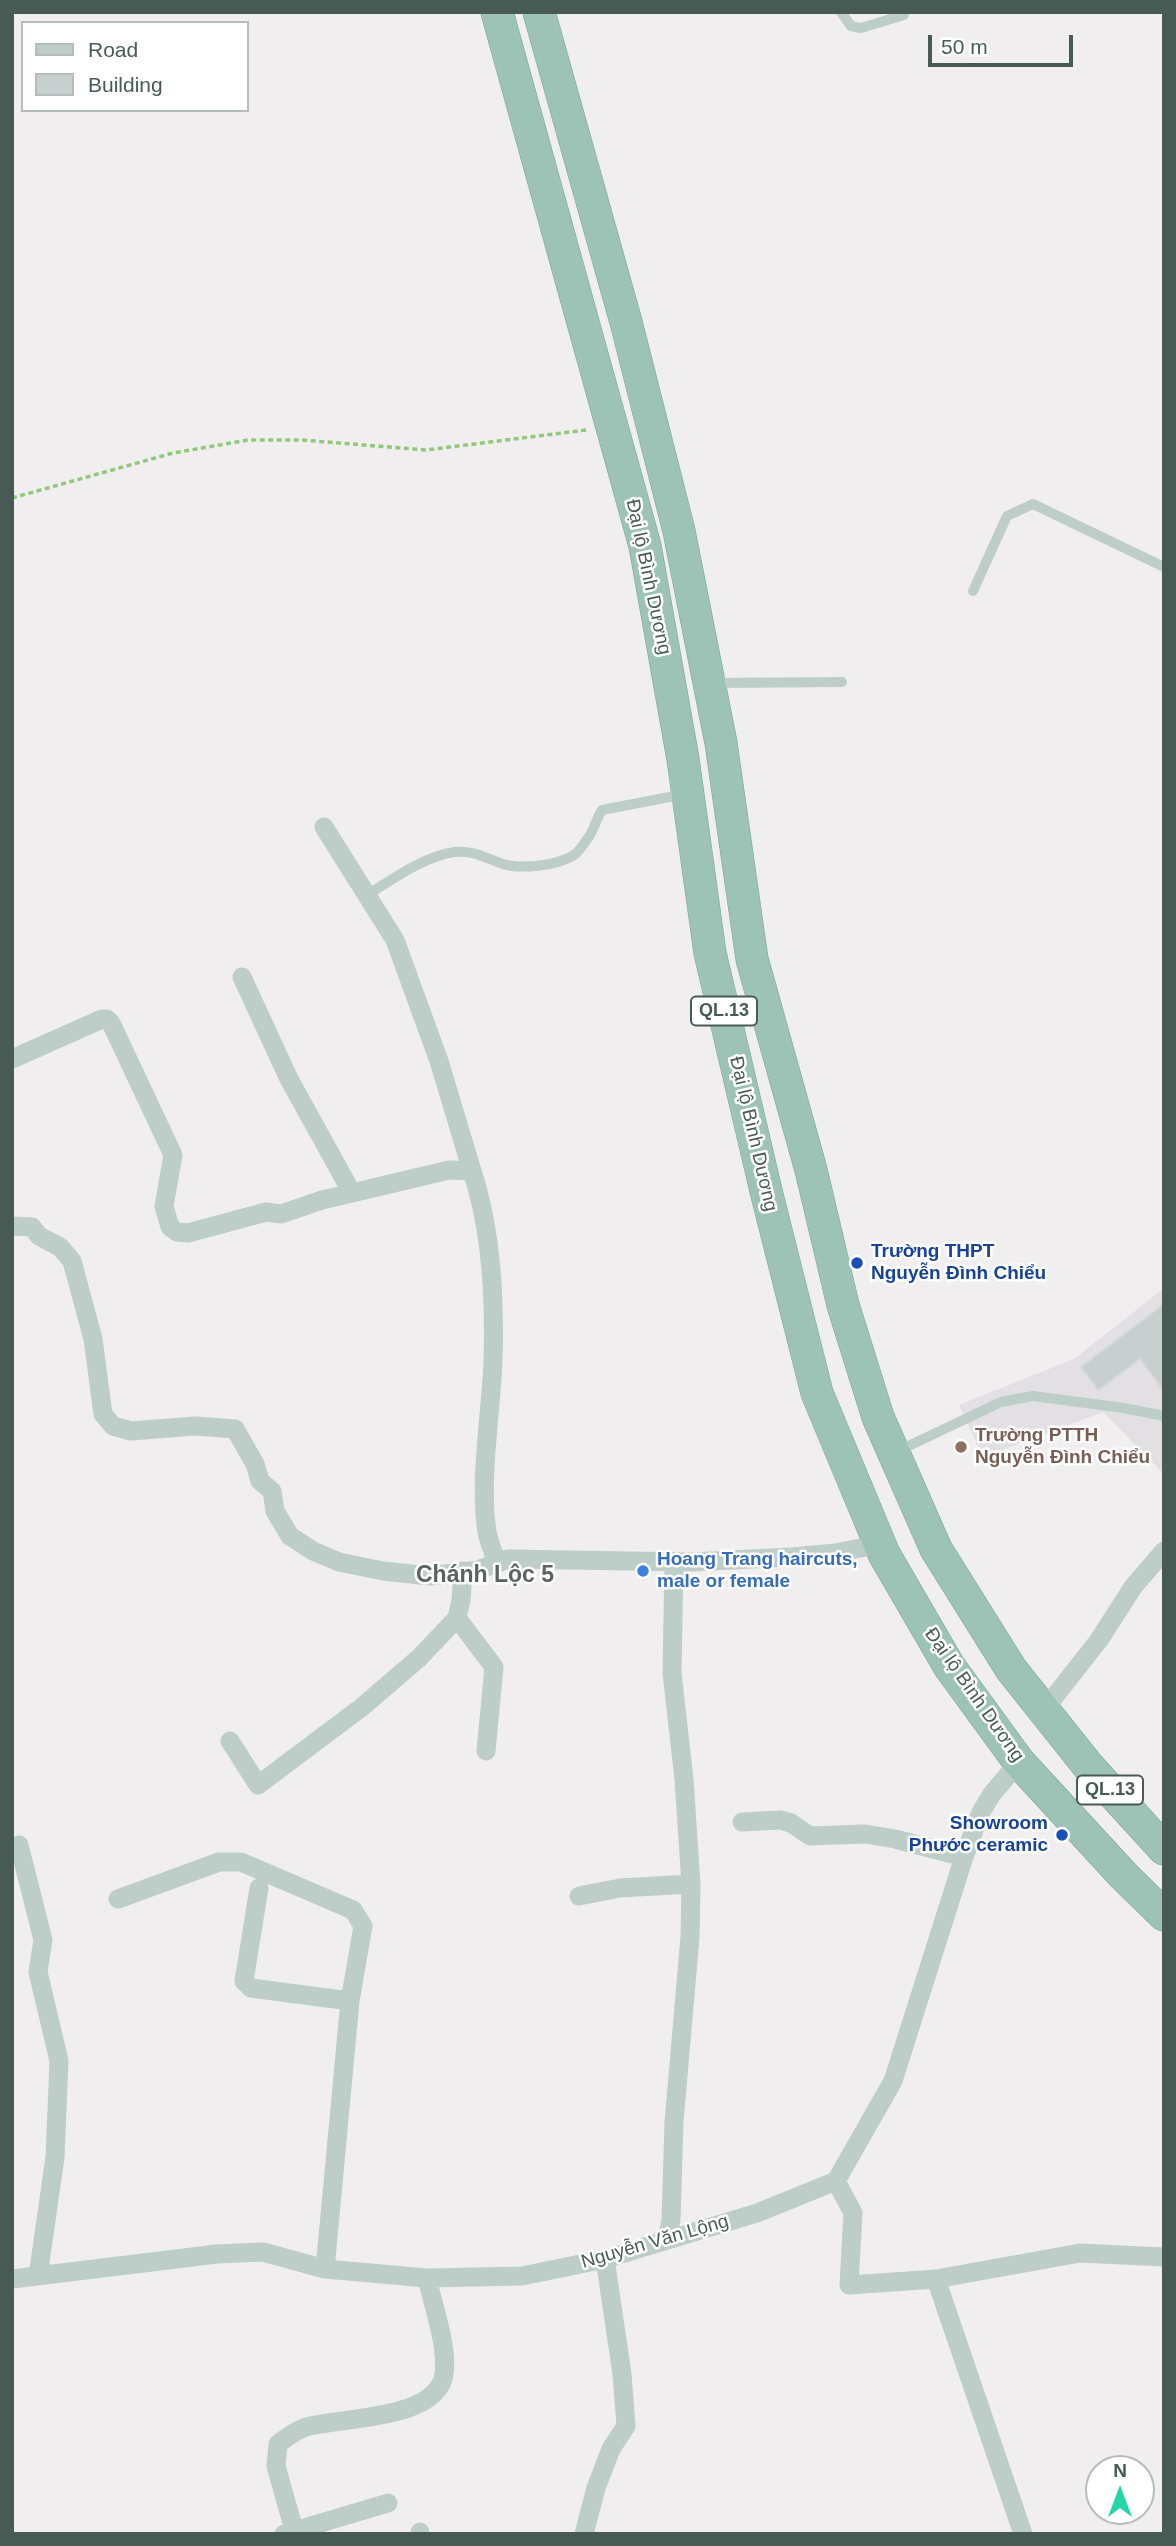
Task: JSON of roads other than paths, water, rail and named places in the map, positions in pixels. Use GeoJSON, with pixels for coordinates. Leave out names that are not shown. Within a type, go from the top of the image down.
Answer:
{"type":"FeatureCollection","features":[{"type":"Feature","properties":{"kind":"highway","name":"Đại lộ Bình Dương"},"geometry":{"type":"LineString","coordinates":[[497,12],[645,545],[687,794],[710,953],[817,1393],[880,1544],[949,1665],[1019,1762],[1124,1876],[1164,1915]]}},
{"type":"Feature","properties":{"kind":"highway","name":"Đại lộ Bình Dương"},"geometry":{"type":"LineString","coordinates":[[539,12],[626,322],[679,531],[721,743],[752,959],[811,1170],[843,1305],[878,1417],[936,1549],[1011,1669],[1089,1767],[1164,1849]]}},
{"type":"Feature","properties":{"kind":"highway"},"geometry":{"type":"LineString","coordinates":[[1019,1762],[1051,1720]]}},
{"type":"Feature","properties":{"kind":"street"},"geometry":{"type":"LineString","coordinates":[[324,827],[395,940],[439,1061],[480,1196],[490,1267],[493,1360],[485,1487],[487,1533],[497,1563]]}},
{"type":"Feature","properties":{"kind":"street"},"geometry":{"type":"LineString","coordinates":[[242,977],[289,1079],[352,1193]]}},
{"type":"Feature","properties":{"kind":"street"},"geometry":{"type":"LineString","coordinates":[[12,1059],[102,1019],[111,1023],[173,1156],[164,1206],[170,1227],[177,1232],[188,1233],[266,1212],[281,1214],[322,1200],[449,1170],[472,1171]]}},
{"type":"Feature","properties":{"kind":"street"},"geometry":{"type":"LineString","coordinates":[[12,1226],[32,1227],[39,1236],[60,1247],[72,1261],[93,1339],[103,1414],[113,1426],[131,1431],[195,1426],[235,1429],[255,1464],[260,1481],[272,1492],[275,1511],[290,1536],[313,1551],[339,1562],[383,1571],[430,1576],[478,1570],[508,1559],[674,1562],[791,1557],[836,1553],[880,1544]]}},
{"type":"Feature","properties":{"kind":"street"},"geometry":{"type":"LineString","coordinates":[[1051,1720],[1091,1651],[1133,1587],[1164,1551]]}},
{"type":"Feature","properties":{"kind":"street"},"geometry":{"type":"LineString","coordinates":[[667,2240],[671,2220],[674,2122],[690,1937],[691,1884],[673,1673],[674,1562]]}},
{"type":"Feature","properties":{"kind":"street"},"geometry":{"type":"LineString","coordinates":[[230,1741],[258,1785],[362,1707],[419,1658],[457,1618],[463,1572]]}},
{"type":"Feature","properties":{"kind":"street"},"geometry":{"type":"LineString","coordinates":[[457,1618],[494,1667],[486,1751]]}},
{"type":"Feature","properties":{"kind":"street"},"geometry":{"type":"LineString","coordinates":[[1019,1762],[992,1794],[981,1812],[964,1857],[893,2081],[836,2181],[853,2213],[849,2284],[936,2279],[1080,2253],[1164,2257]]}},
{"type":"Feature","properties":{"kind":"street"},"geometry":{"type":"LineString","coordinates":[[742,1822],[780,1820],[798,1827],[806,1835],[816,1837],[865,1834],[964,1857]]}},
{"type":"Feature","properties":{"kind":"street"},"geometry":{"type":"LineString","coordinates":[[19,1845],[43,1940],[38,1972],[58,2054],[55,2157],[38,2276]]}},
{"type":"Feature","properties":{"kind":"street"},"geometry":{"type":"LineString","coordinates":[[118,1899],[219,1862],[241,1862],[353,1910],[359,1918],[363,1926],[350,2001],[325,2269]]}},
{"type":"Feature","properties":{"kind":"street"},"geometry":{"type":"LineString","coordinates":[[579,1896],[620,1888],[691,1884]]}},
{"type":"Feature","properties":{"kind":"street"},"geometry":{"type":"LineString","coordinates":[[259,1888],[244,1981],[247,1985],[251,1988],[350,2001]]}},
{"type":"Feature","properties":{"kind":"street","name":"Nguyễn Văn Lộng"},"geometry":{"type":"LineString","coordinates":[[12,2279],[217,2254],[263,2252],[325,2269],[427,2278],[522,2276],[605,2259],[757,2213],[836,2181]]}},
{"type":"Feature","properties":{"kind":"street"},"geometry":{"type":"LineString","coordinates":[[584,2534],[596,2488],[611,2449],[626,2427],[622,2374],[605,2259]]}},
{"type":"Feature","properties":{"kind":"street"},"geometry":{"type":"LineString","coordinates":[[388,2503],[289,2532],[276,2466],[278,2444],[303,2428],[422,2404],[439,2391],[444,2374],[443,2349],[427,2278]]}},
{"type":"Feature","properties":{"kind":"street"},"geometry":{"type":"LineString","coordinates":[[936,2279],[1023,2534]]}},
{"type":"Feature","properties":{"kind":"lane"},"geometry":{"type":"LineString","coordinates":[[841,12],[851,26],[861,28],[904,15]]}},
{"type":"Feature","properties":{"kind":"lane"},"geometry":{"type":"LineString","coordinates":[[973,591],[1007,516],[1033,504],[1164,567]]}},
{"type":"Feature","properties":{"kind":"lane"},"geometry":{"type":"LineString","coordinates":[[709,683],[842,682]]}},
{"type":"Feature","properties":{"kind":"lane"},"geometry":{"type":"LineString","coordinates":[[367,895],[411,868],[454,852],[478,852],[503,864],[526,867],[553,862],[575,855],[590,836],[594,821],[602,810],[687,794]]}},
{"type":"Feature","properties":{"kind":"lane"},"geometry":{"type":"LineString","coordinates":[[894,1453],[1001,1402],[1033,1396],[1164,1416]]}},
{"type":"Feature","properties":{"kind":"place","name":"Trường THPT Nguyễn Đình Chiểu"},"geometry":{"type":"Point","coordinates":[857,1263]}},
{"type":"Feature","properties":{"kind":"place","name":"Trường PTTH Nguyễn Đình Chiểu"},"geometry":{"type":"Point","coordinates":[961,1447]}},
{"type":"Feature","properties":{"kind":"place","name":"Hoang Trang haircuts, male or female"},"geometry":{"type":"Point","coordinates":[643,1571]}},
{"type":"Feature","properties":{"kind":"place","name":"Showroom Phước ceramic"},"geometry":{"type":"Point","coordinates":[1062,1835]}},
{"type":"Feature","properties":{"kind":"district","name":"Chánh Lộc 5"},"geometry":{"type":"Point","coordinates":[485,1576]}}]}
